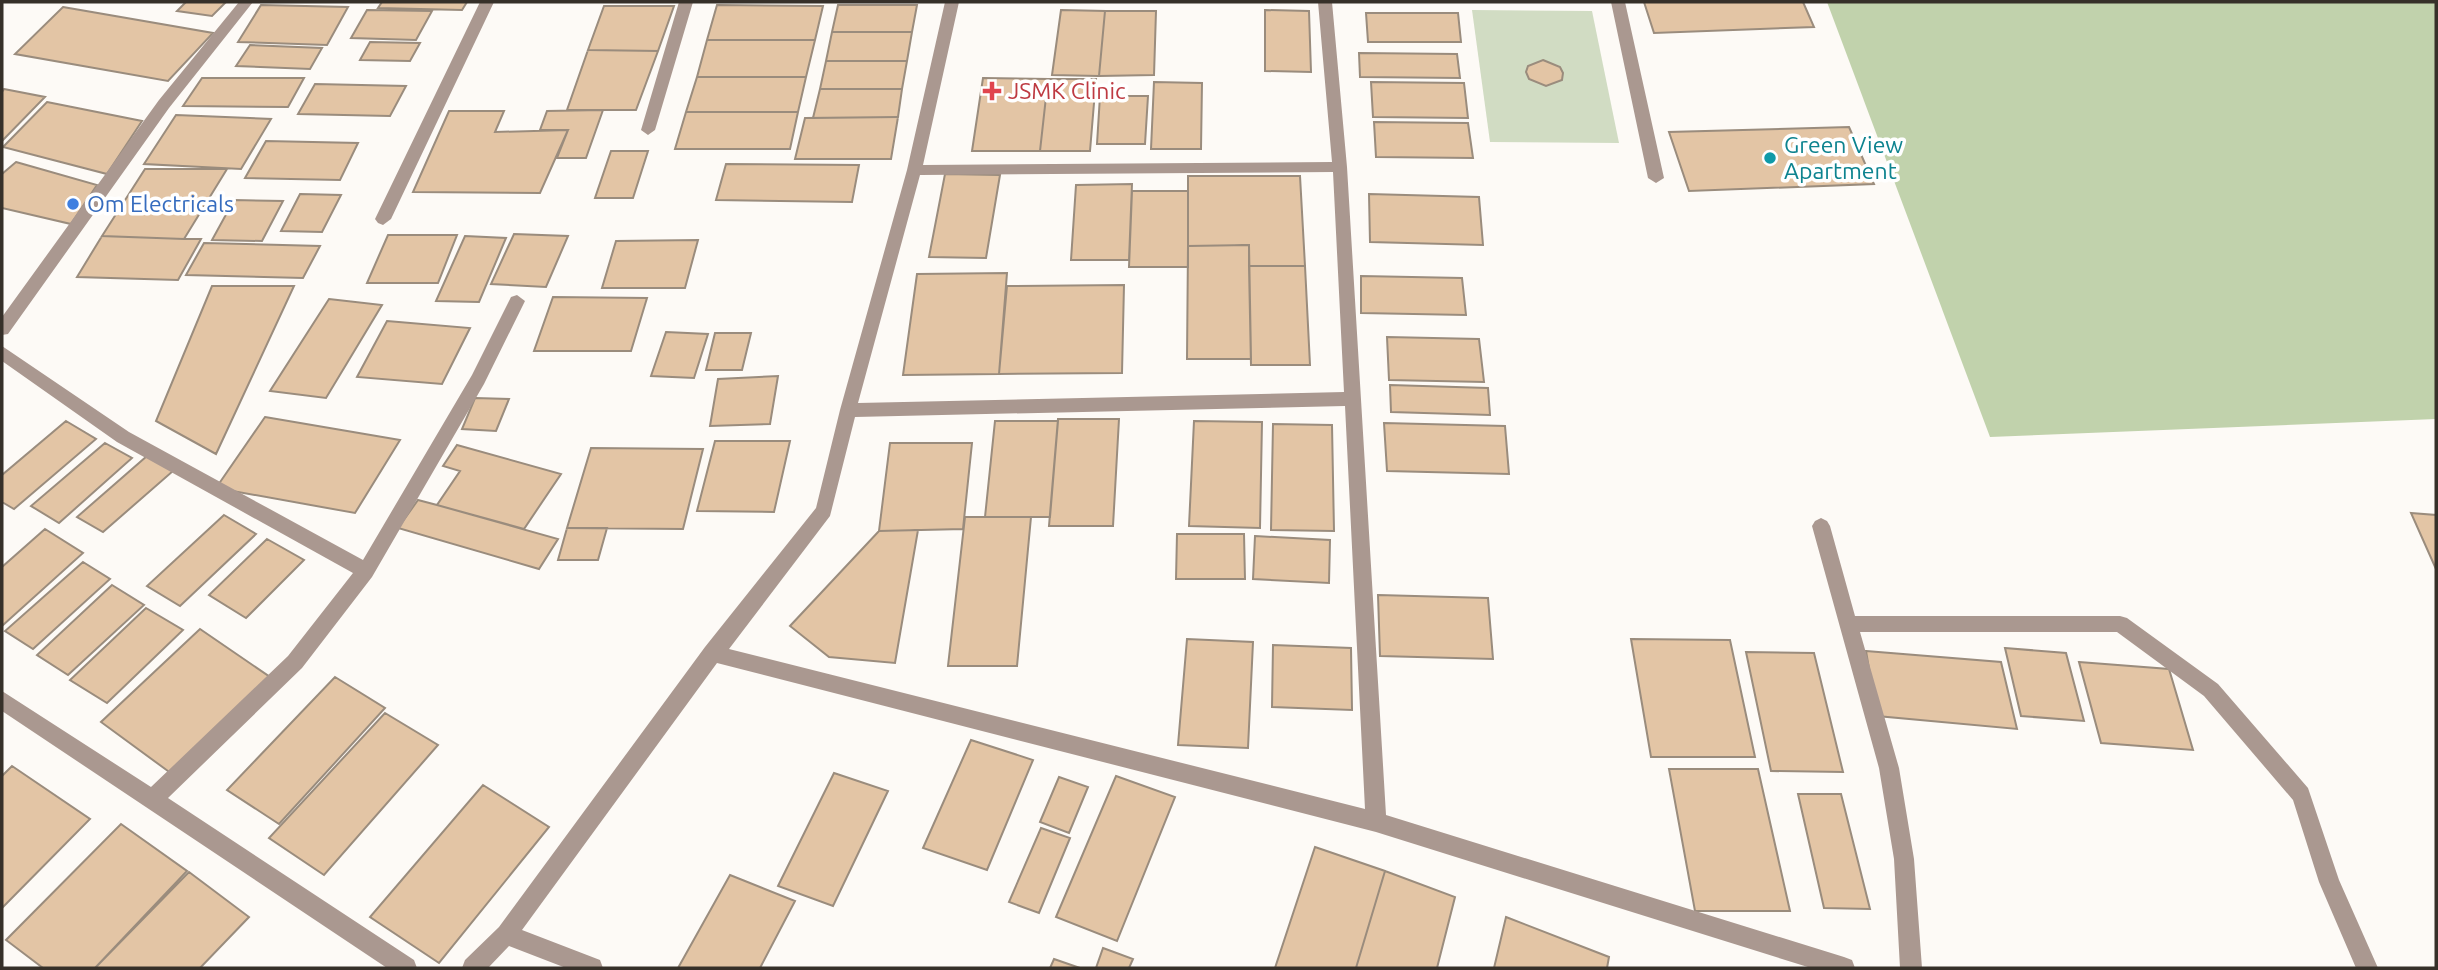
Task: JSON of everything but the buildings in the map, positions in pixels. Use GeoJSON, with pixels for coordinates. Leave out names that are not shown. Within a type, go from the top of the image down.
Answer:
{"type":"FeatureCollection","features":[{"type":"Feature","properties":{"kind":"street"},"geometry":{"type":"LineString","coordinates":[[2,329],[164,104],[246,2]]}},
{"type":"Feature","properties":{"kind":"street"},"geometry":{"type":"LineString","coordinates":[[383,219],[487,2]]}},
{"type":"Feature","properties":{"kind":"street"},"geometry":{"type":"LineString","coordinates":[[648,130],[686,2]]}},
{"type":"Feature","properties":{"kind":"street"},"geometry":{"type":"LineString","coordinates":[[472,968],[506,934],[712,653],[824,511],[848,410],[914,170],[952,2]]}},
{"type":"Feature","properties":{"kind":"street"},"geometry":{"type":"LineString","coordinates":[[1325,2],[1340,167],[1376,822]]}},
{"type":"Feature","properties":{"kind":"street"},"geometry":{"type":"LineString","coordinates":[[1618,2],[1656,178]]}},
{"type":"Feature","properties":{"kind":"street"},"geometry":{"type":"LineString","coordinates":[[914,170],[1340,167]]}},
{"type":"Feature","properties":{"kind":"street"},"geometry":{"type":"LineString","coordinates":[[152,800],[295,662],[366,571],[478,379],[517,301]]}},
{"type":"Feature","properties":{"kind":"street"},"geometry":{"type":"LineString","coordinates":[[2,352],[123,438],[366,571]]}},
{"type":"Feature","properties":{"kind":"street"},"geometry":{"type":"LineString","coordinates":[[848,410],[1353,399]]}},
{"type":"Feature","properties":{"kind":"street"},"geometry":{"type":"LineString","coordinates":[[1821,526],[1889,768],[1904,859],[1911,968]]}},
{"type":"Feature","properties":{"kind":"street"},"geometry":{"type":"LineString","coordinates":[[1849,624],[2120,624],[2211,690],[2301,795],[2329,882],[2367,968]]}},
{"type":"Feature","properties":{"kind":"street"},"geometry":{"type":"LineString","coordinates":[[712,653],[1376,822],[1844,968]]}},
{"type":"Feature","properties":{"kind":"street"},"geometry":{"type":"LineString","coordinates":[[2,700],[406,968]]}},
{"type":"Feature","properties":{"kind":"street"},"geometry":{"type":"LineString","coordinates":[[506,934],[592,968]]}},
{"type":"Feature","properties":{"kind":"green space"},"geometry":{"type":"Polygon","coordinates":[[[1827,2],[2436,2],[2436,419],[1990,437],[1827,2]]]}},
{"type":"Feature","properties":{"kind":"green space"},"geometry":{"type":"Polygon","coordinates":[[[1472,10],[1592,11],[1619,143],[1490,142],[1472,10]]]}},
{"type":"Feature","properties":{"kind":"place","name":"JSMK Clinic"},"geometry":{"type":"Point","coordinates":[992,91]}},
{"type":"Feature","properties":{"kind":"place","name":"Green View Apartment"},"geometry":{"type":"Point","coordinates":[1770,158]}},
{"type":"Feature","properties":{"kind":"place","name":"Om Electricals"},"geometry":{"type":"Point","coordinates":[73,204]}}]}
